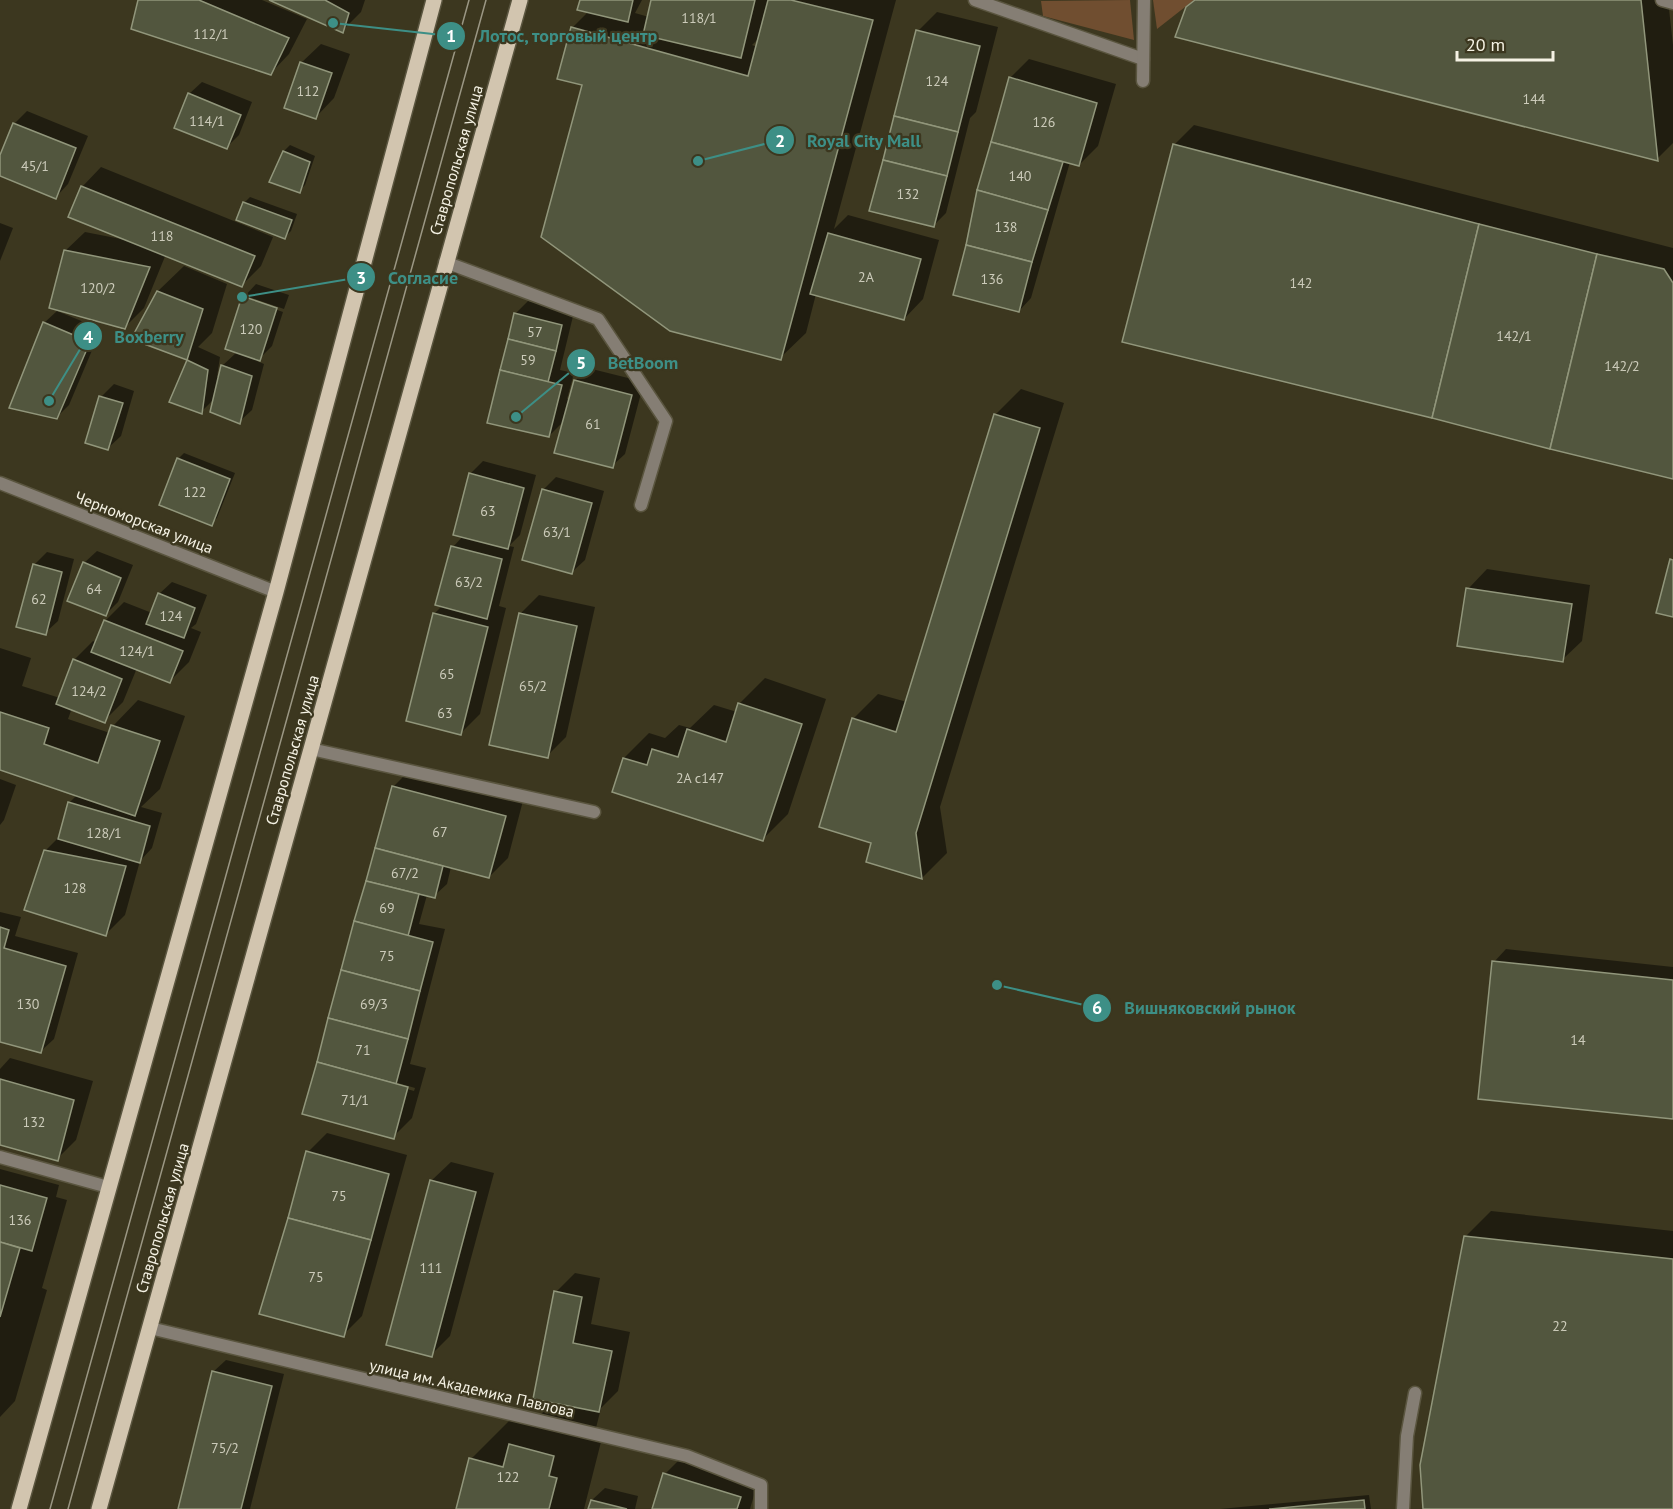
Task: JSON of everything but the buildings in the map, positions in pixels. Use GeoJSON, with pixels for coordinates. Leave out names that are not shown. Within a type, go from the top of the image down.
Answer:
{"type":"FeatureCollection","features":[{"type":"Feature","properties":{"kind":"main road"},"geometry":{"type":"LineString","coordinates":[[19,1509],[276,592],[434,0]]}},
{"type":"Feature","properties":{"kind":"main road","name":"Ставропольская улица"},"geometry":{"type":"LineString","coordinates":[[99,1509],[445,262],[520,0]]}},
{"type":"Feature","properties":{"kind":"street"},"geometry":{"type":"LineString","coordinates":[[975,0],[1143,59]]}},
{"type":"Feature","properties":{"kind":"street"},"geometry":{"type":"LineString","coordinates":[[1143,81],[1144,0]]}},
{"type":"Feature","properties":{"kind":"street"},"geometry":{"type":"LineString","coordinates":[[1662,0],[1673,3]]}},
{"type":"Feature","properties":{"kind":"street"},"geometry":{"type":"LineString","coordinates":[[445,262],[598,319],[666,421],[641,505]]}},
{"type":"Feature","properties":{"kind":"street","name":"Черноморская улица"},"geometry":{"type":"LineString","coordinates":[[0,483],[276,592]]}},
{"type":"Feature","properties":{"kind":"street"},"geometry":{"type":"LineString","coordinates":[[311,748],[594,812]]}},
{"type":"Feature","properties":{"kind":"street"},"geometry":{"type":"LineString","coordinates":[[0,1157],[108,1187]]}},
{"type":"Feature","properties":{"kind":"street","name":"улица им. Академика Павлова"},"geometry":{"type":"LineString","coordinates":[[150,1328],[687,1456],[760,1485],[761,1509]]}},
{"type":"Feature","properties":{"kind":"street"},"geometry":{"type":"LineString","coordinates":[[1402,1509],[1407,1436],[1414,1393]]}},
{"type":"Feature","properties":{"kind":"shaded area"},"geometry":{"type":"Polygon","coordinates":[[[1130,0],[1134,40],[1043,16],[1041,1],[1130,0]]]}},
{"type":"Feature","properties":{"kind":"shaded area"},"geometry":{"type":"Polygon","coordinates":[[[1153,0],[1194,0],[1157,29],[1153,0]]]}},
{"type":"Feature","properties":{"kind":"tram line"},"geometry":{"type":"LineString","coordinates":[[50,1509],[469,0]]}},
{"type":"Feature","properties":{"kind":"tram line"},"geometry":{"type":"LineString","coordinates":[[68,1509],[486,0]]}},
{"type":"Feature","properties":{"kind":"place","name":"Лотос, торговый центр"},"geometry":{"type":"Point","coordinates":[333,23]}},
{"type":"Feature","properties":{"kind":"place","name":"Royal City Mall"},"geometry":{"type":"Point","coordinates":[698,161]}},
{"type":"Feature","properties":{"kind":"place","name":"Согласие"},"geometry":{"type":"Point","coordinates":[242,297]}},
{"type":"Feature","properties":{"kind":"place","name":"Boxberry"},"geometry":{"type":"Point","coordinates":[49,401]}},
{"type":"Feature","properties":{"kind":"place","name":"BetBoom"},"geometry":{"type":"Point","coordinates":[516,417]}},
{"type":"Feature","properties":{"kind":"place","name":"Вишняковский рынок"},"geometry":{"type":"Point","coordinates":[997,985]}}]}
